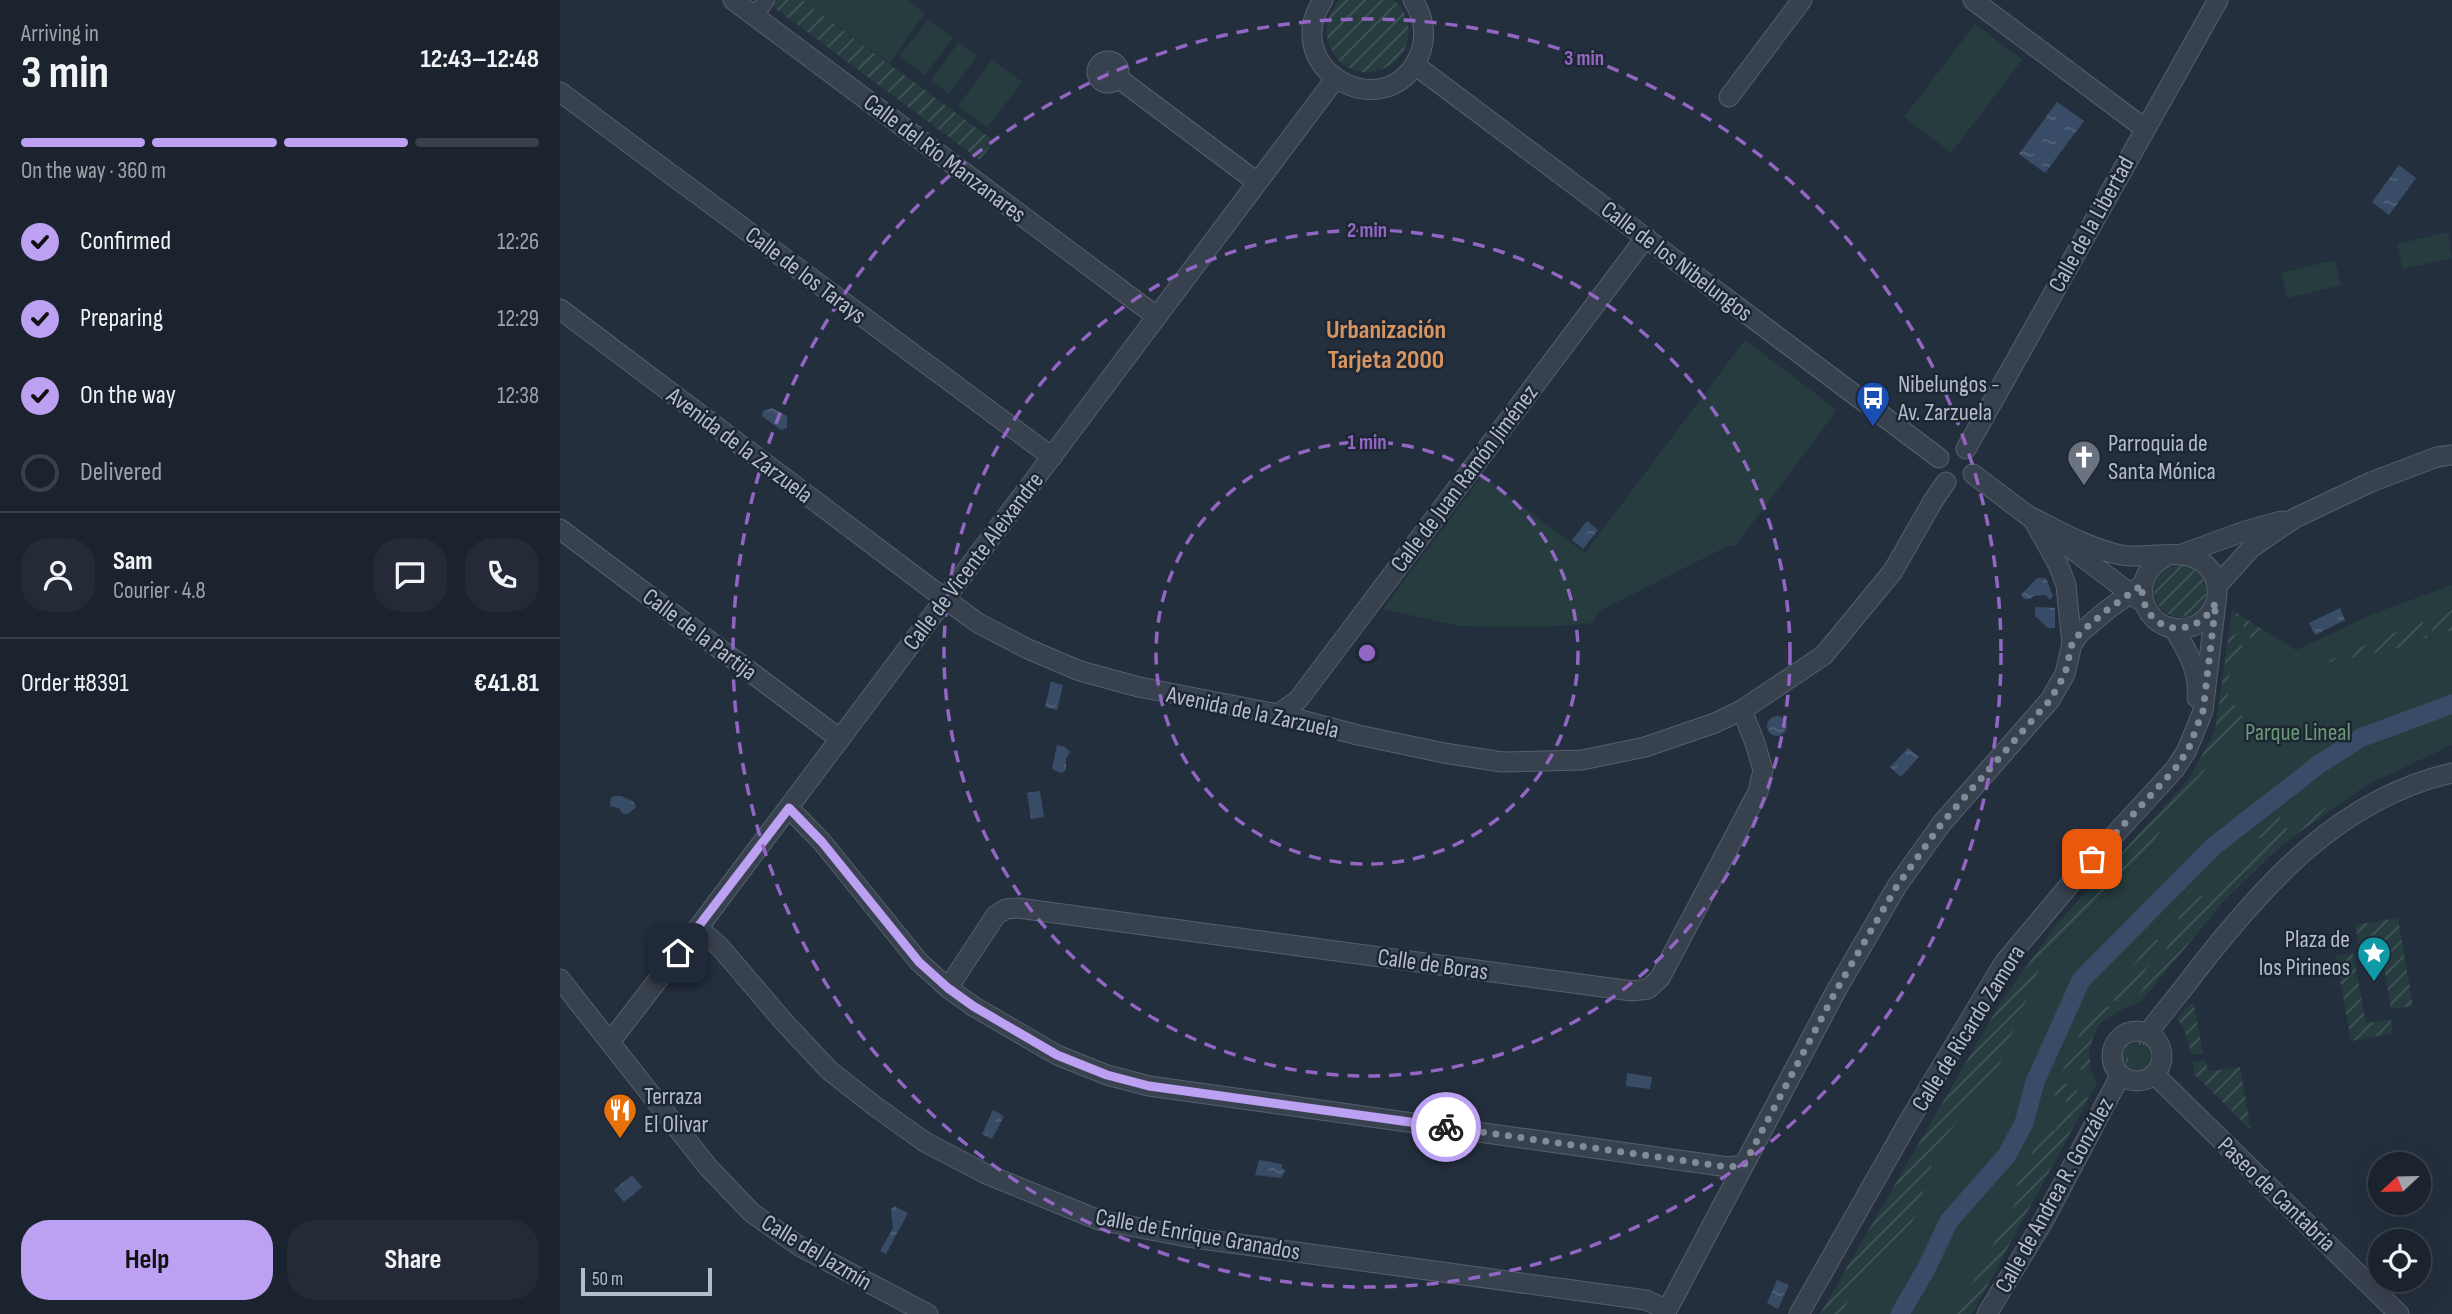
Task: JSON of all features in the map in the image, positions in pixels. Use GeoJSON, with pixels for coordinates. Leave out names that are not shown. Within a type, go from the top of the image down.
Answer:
{"type":"FeatureCollection","features":[{"type":"Feature","properties":{"kind":"street","name":"Calle del Río Manzanares"},"geometry":{"type":"LineString","coordinates":[[733,0],[761,8],[1156,316]]}},
{"type":"Feature","properties":{"kind":"street"},"geometry":{"type":"LineString","coordinates":[[1323,0],[1316,10],[1312,29],[1314,48],[1321,65],[1335,79],[1362,90],[1392,85],[1415,65],[1423,45],[1423,22],[1413,0]]}},
{"type":"Feature","properties":{"kind":"street"},"geometry":{"type":"LineString","coordinates":[[1729,97],[1802,0]]}},
{"type":"Feature","properties":{"kind":"street"},"geometry":{"type":"LineString","coordinates":[[1973,0],[2144,128]]}},
{"type":"Feature","properties":{"kind":"street","name":"Calle de la Libertad"},"geometry":{"type":"LineString","coordinates":[[1966,449],[2218,0]]}},
{"type":"Feature","properties":{"kind":"street","name":"Calle de los Nibelungos"},"geometry":{"type":"LineString","coordinates":[[1415,65],[1938,458]]}},
{"type":"Feature","properties":{"kind":"street"},"geometry":{"type":"LineString","coordinates":[[1118,78],[1257,182]]}},
{"type":"Feature","properties":{"kind":"street","name":"Calle de Vicente Aleixandre"},"geometry":{"type":"LineString","coordinates":[[610,1042],[789,808],[1335,79]]}},
{"type":"Feature","properties":{"kind":"street","name":"Calle de los Tarays"},"geometry":{"type":"LineString","coordinates":[[560,92],[1052,457]]}},
{"type":"Feature","properties":{"kind":"street","name":"Calle de Juan Ramón Jiménez"},"geometry":{"type":"LineString","coordinates":[[1278,714],[1298,700],[1646,237]]}},
{"type":"Feature","properties":{"kind":"street","name":"Avenida de la Zarzuela"},"geometry":{"type":"LineString","coordinates":[[560,309],[978,623],[1028,649],[1080,671],[1139,687],[1278,714],[1358,735],[1444,753],[1502,762],[1581,761],[1645,747],[1715,723],[1742,710],[1824,655],[1893,571],[1946,482]]}},
{"type":"Feature","properties":{"kind":"street"},"geometry":{"type":"LineString","coordinates":[[1954,447],[1966,449],[1975,465],[1973,474],[1966,482],[1956,485],[1946,482],[1939,475],[1938,458],[1945,450],[1954,447]]}},
{"type":"Feature","properties":{"kind":"street"},"geometry":{"type":"LineString","coordinates":[[1973,474],[2140,594],[2151,616],[2161,624],[2186,629],[2199,624],[2210,614],[2216,594],[2251,548],[2295,518],[2371,482],[2437,457],[2452,455]]}},
{"type":"Feature","properties":{"kind":"street"},"geometry":{"type":"LineString","coordinates":[[2072,644],[2080,633],[2140,594],[2151,567],[2174,555],[2263,525],[2295,518]]}},
{"type":"Feature","properties":{"kind":"street"},"geometry":{"type":"LineString","coordinates":[[2033,519],[2120,555],[2194,556],[2213,574],[2216,594]]}},
{"type":"Feature","properties":{"kind":"street"},"geometry":{"type":"LineString","coordinates":[[1664,1314],[1837,989],[1897,886],[1942,823],[2050,700],[2065,674],[2072,644],[2066,585],[2058,564],[2033,519]]}},
{"type":"Feature","properties":{"kind":"street","name":"Calle de la Partija"},"geometry":{"type":"LineString","coordinates":[[560,529],[840,739]]}},
{"type":"Feature","properties":{"kind":"street","name":"Calle de Ricardo Zamora"},"geometry":{"type":"LineString","coordinates":[[2193,732],[2203,711],[2216,594]]}},
{"type":"Feature","properties":{"kind":"street","name":"Calle de Ricardo Zamora"},"geometry":{"type":"LineString","coordinates":[[1799,1314],[1909,1121],[2004,963],[2076,877],[2175,769],[2188,750],[2193,732],[2198,686],[2188,655],[2172,628]]}},
{"type":"Feature","properties":{"kind":"street","name":"Calle de Boras"},"geometry":{"type":"LineString","coordinates":[[948,988],[996,915],[1006,909],[1018,908],[1632,991],[1648,989],[1660,978],[1758,792],[1763,770],[1742,710]]}},
{"type":"Feature","properties":{"kind":"street"},"geometry":{"type":"LineString","coordinates":[[2148,1033],[2243,912],[2300,854],[2340,823],[2390,794],[2452,773]]}},
{"type":"Feature","properties":{"kind":"street"},"geometry":{"type":"LineString","coordinates":[[789,808],[822,842],[919,962],[948,988],[973,1006],[1057,1055],[1107,1075],[1149,1086],[1728,1167],[1744,1165]]}},
{"type":"Feature","properties":{"kind":"street","name":"Calle de Enrique Granados"},"geometry":{"type":"LineString","coordinates":[[698,928],[720,947],[830,1071],[876,1107],[925,1142],[986,1174],[1099,1220],[1187,1237],[1646,1300],[1659,1306],[1664,1314]]}},
{"type":"Feature","properties":{"kind":"street","name":"Calle del Jazmín"},"geometry":{"type":"LineString","coordinates":[[560,979],[708,1167],[752,1213],[799,1246],[928,1314]]}},
{"type":"Feature","properties":{"kind":"street"},"geometry":{"type":"LineString","coordinates":[[2138,1030],[2148,1033],[2158,1041],[2163,1052],[2162,1065],[2155,1075],[2138,1082],[2120,1076],[2114,1068],[2112,1057],[2113,1047],[2119,1038],[2138,1030]]}},
{"type":"Feature","properties":{"kind":"street","name":"Paseo de Cantabria"},"geometry":{"type":"LineString","coordinates":[[2155,1075],[2399,1314]]}},
{"type":"Feature","properties":{"kind":"street","name":"Calle de Andrea R. González"},"geometry":{"type":"LineString","coordinates":[[1987,1314],[2043,1220],[2120,1076]]}},
{"type":"Feature","properties":{"kind":"green space"},"geometry":{"type":"Polygon","coordinates":[[[776,0],[802,0],[994,141],[980,160],[772,6],[776,0]]]}},
{"type":"Feature","properties":{"kind":"green space"},"geometry":{"type":"Polygon","coordinates":[[[802,0],[907,0],[925,13],[890,63],[802,0]]]}},
{"type":"Feature","properties":{"kind":"green space"},"geometry":{"type":"Polygon","coordinates":[[[1340,0],[1394,0],[1404,13],[1409,28],[1402,54],[1390,65],[1374,72],[1359,72],[1346,66],[1336,57],[1329,44],[1327,29],[1330,14],[1340,0]]]}},
{"type":"Feature","properties":{"kind":"green space"},"geometry":{"type":"Polygon","coordinates":[[[928,19],[953,38],[925,75],[900,56],[928,19]]]}},
{"type":"Feature","properties":{"kind":"green space"},"geometry":{"type":"Polygon","coordinates":[[[1975,24],[2022,60],[1951,153],[1904,117],[1975,24]]]}},
{"type":"Feature","properties":{"kind":"green space"},"geometry":{"type":"Polygon","coordinates":[[[959,42],[977,56],[949,94],[931,80],[959,42]]]}},
{"type":"Feature","properties":{"kind":"green space"},"geometry":{"type":"Polygon","coordinates":[[[992,60],[1022,82],[987,128],[958,106],[992,60]]]}},
{"type":"Feature","properties":{"kind":"green space"},"geometry":{"type":"Polygon","coordinates":[[[2448,232],[2452,258],[2403,269],[2397,244],[2448,232]]]}},
{"type":"Feature","properties":{"kind":"green space"},"geometry":{"type":"Polygon","coordinates":[[[2335,260],[2341,285],[2288,298],[2281,273],[2335,260]]]}},
{"type":"Feature","properties":{"kind":"green space"},"geometry":{"type":"Polygon","coordinates":[[[1745,340],[1837,410],[1736,545],[1726,547],[1599,611],[1594,623],[1542,627],[1459,626],[1383,609],[1482,476],[1585,553],[1745,340]]]}},
{"type":"Feature","properties":{"kind":"green space"},"geometry":{"type":"Polygon","coordinates":[[[2180,565],[2199,572],[2206,591],[2199,610],[2180,617],[2161,610],[2154,591],[2161,572],[2180,565]]]}},
{"type":"Feature","properties":{"kind":"green space","name":"Parque Lineal"},"geometry":{"type":"Polygon","coordinates":[[[2452,585],[2452,745],[2367,785],[2283,844],[2223,902],[2142,1000],[2098,1025],[2089,1049],[2091,1071],[2097,1084],[1972,1314],[1820,1314],[2001,1002],[2057,924],[2189,779],[2215,731],[2232,610],[2296,650],[2375,613],[2452,585]]]}},
{"type":"Feature","properties":{"kind":"green space"},"geometry":{"type":"Polygon","coordinates":[[[2232,610],[2269,634],[2255,644],[2232,610]]]}},
{"type":"Feature","properties":{"kind":"green space"},"geometry":{"type":"Polygon","coordinates":[[[2452,610],[2452,630],[2435,636],[2427,619],[2452,610]]]}},
{"type":"Feature","properties":{"kind":"green space"},"geometry":{"type":"Polygon","coordinates":[[[2422,621],[2428,637],[2395,649],[2321,664],[2422,621]]]}},
{"type":"Feature","properties":{"kind":"green space"},"geometry":{"type":"Polygon","coordinates":[[[2230,627],[2248,654],[2231,666],[2227,694],[2243,717],[2126,879],[2039,969],[1997,1071],[1937,1147],[1917,1212],[1901,1244],[1852,1292],[1842,1314],[1820,1314],[2001,1002],[2057,924],[2189,779],[2215,731],[2230,627]]]}},
{"type":"Feature","properties":{"kind":"green space"},"geometry":{"type":"Polygon","coordinates":[[[2346,792],[2350,795],[2283,844],[2223,902],[2142,1000],[2133,1005],[2182,922],[2172,913],[2192,888],[2209,902],[2262,840],[2253,832],[2277,813],[2291,834],[2346,792]]]}},
{"type":"Feature","properties":{"kind":"green space"},"geometry":{"type":"Polygon","coordinates":[[[2398,918],[2413,1006],[2391,1009],[2381,948],[2360,951],[2355,925],[2398,918]]]}},
{"type":"Feature","properties":{"kind":"green space"},"geometry":{"type":"Polygon","coordinates":[[[2155,938],[2162,942],[2124,1007],[2120,1002],[2106,999],[2155,938]]]}},
{"type":"Feature","properties":{"kind":"green space"},"geometry":{"type":"Polygon","coordinates":[[[2353,953],[2366,1023],[2391,1019],[2393,1033],[2351,1041],[2336,956],[2353,953]]]}},
{"type":"Feature","properties":{"kind":"green space"},"geometry":{"type":"Polygon","coordinates":[[[2190,1004],[2194,1004],[2203,1053],[2192,1055],[2183,1026],[2177,1019],[2190,1004]]]}},
{"type":"Feature","properties":{"kind":"green space"},"geometry":{"type":"Polygon","coordinates":[[[2093,1005],[2115,1007],[2119,1011],[2098,1025],[2089,1049],[2091,1071],[2073,1068],[2065,1084],[2089,1098],[1972,1314],[1956,1314],[2023,1189],[2017,1185],[2044,1127],[2055,1131],[2068,1103],[2052,1094],[2093,1005]]]}},
{"type":"Feature","properties":{"kind":"green space"},"geometry":{"type":"Polygon","coordinates":[[[2138,1038],[2150,1043],[2155,1055],[2150,1067],[2138,1072],[2126,1067],[2121,1055],[2126,1043],[2138,1038]]]}},
{"type":"Feature","properties":{"kind":"green space"},"geometry":{"type":"Polygon","coordinates":[[[2206,1060],[2207,1069],[2211,1071],[2240,1067],[2251,1130],[2194,1074],[2193,1062],[2206,1060]]]}},
{"type":"Feature","properties":{"kind":"water"},"geometry":{"type":"Polygon","coordinates":[[[2057,102],[2084,121],[2045,173],[2019,154],[2057,102]]]}},
{"type":"Feature","properties":{"kind":"water"},"geometry":{"type":"Polygon","coordinates":[[[2399,165],[2416,178],[2389,215],[2372,202],[2399,165]]]}},
{"type":"Feature","properties":{"kind":"water"},"geometry":{"type":"Polygon","coordinates":[[[772,408],[787,416],[787,428],[781,430],[762,416],[763,411],[772,408]]]}},
{"type":"Feature","properties":{"kind":"water"},"geometry":{"type":"Polygon","coordinates":[[[1587,521],[1598,530],[1583,549],[1572,540],[1587,521]]]}},
{"type":"Feature","properties":{"kind":"water"},"geometry":{"type":"Polygon","coordinates":[[[2037,578],[2046,578],[2053,596],[2050,600],[2045,595],[2024,599],[2021,595],[2037,578]]]}},
{"type":"Feature","properties":{"kind":"water"},"geometry":{"type":"Polygon","coordinates":[[[2035,607],[2055,608],[2055,628],[2048,628],[2035,616],[2035,607]]]}},
{"type":"Feature","properties":{"kind":"water"},"geometry":{"type":"Polygon","coordinates":[[[2340,608],[2345,620],[2315,635],[2309,623],[2340,608]]]}},
{"type":"Feature","properties":{"kind":"water"},"geometry":{"type":"Polygon","coordinates":[[[1051,682],[1063,685],[1057,710],[1045,707],[1051,682]]]}},
{"type":"Feature","properties":{"kind":"water"},"geometry":{"type":"Polygon","coordinates":[[[1777,716],[1784,719],[1787,726],[1784,733],[1777,736],[1770,733],[1767,726],[1770,719],[1777,716]]]}},
{"type":"Feature","properties":{"kind":"water"},"geometry":{"type":"Polygon","coordinates":[[[1057,745],[1070,752],[1066,758],[1066,770],[1061,773],[1052,769],[1057,745]]]}},
{"type":"Feature","properties":{"kind":"water"},"geometry":{"type":"Polygon","coordinates":[[[1908,748],[1919,757],[1901,777],[1890,767],[1908,748]]]}},
{"type":"Feature","properties":{"kind":"water"},"geometry":{"type":"Polygon","coordinates":[[[1040,791],[1044,817],[1031,819],[1027,793],[1040,791]]]}},
{"type":"Feature","properties":{"kind":"water"},"geometry":{"type":"Polygon","coordinates":[[[614,796],[634,802],[636,807],[628,814],[623,814],[619,808],[610,806],[614,796]]]}},
{"type":"Feature","properties":{"kind":"water"},"geometry":{"type":"Polygon","coordinates":[[[1627,1073],[1652,1077],[1650,1089],[1626,1086],[1627,1073]]]}},
{"type":"Feature","properties":{"kind":"water"},"geometry":{"type":"Polygon","coordinates":[[[993,1110],[1004,1116],[992,1139],[982,1134],[993,1110]]]}},
{"type":"Feature","properties":{"kind":"water"},"geometry":{"type":"Polygon","coordinates":[[[1259,1160],[1282,1164],[1282,1168],[1286,1170],[1281,1178],[1255,1175],[1259,1160]]]}},
{"type":"Feature","properties":{"kind":"water"},"geometry":{"type":"Polygon","coordinates":[[[632,1175],[642,1187],[624,1202],[614,1190],[632,1175]]]}},
{"type":"Feature","properties":{"kind":"water"},"geometry":{"type":"Polygon","coordinates":[[[894,1206],[908,1213],[886,1254],[880,1251],[893,1228],[891,1210],[894,1206]]]}},
{"type":"Feature","properties":{"kind":"water"},"geometry":{"type":"Polygon","coordinates":[[[1777,1280],[1789,1285],[1778,1309],[1767,1303],[1777,1280]]]}},
{"type":"Feature","properties":{"kind":"waterway"},"geometry":{"type":"LineString","coordinates":[[1900,1314],[1949,1221],[2007,1155],[2024,1123],[2035,1082],[2081,980],[2214,846],[2318,765],[2360,738],[2452,704]]}},
{"type":"Feature","properties":{"kind":"way so far"},"geometry":{"type":"LineString","coordinates":[[1446,1127],[1728,1167],[1744,1165],[1837,989],[1897,886],[1942,823],[2050,700],[2065,674],[2072,644],[2080,633],[2142,585],[2142,596],[2151,616],[2172,628],[2186,629],[2199,624],[2210,614],[2216,602],[2203,711],[2188,750],[2175,769],[2092,859]]}},
{"type":"Feature","properties":{"kind":"place","name":"Nibelungos - Av. Zarzuela"},"geometry":{"type":"Point","coordinates":[1873,428]}},
{"type":"Feature","properties":{"kind":"place","name":"Parroquia de Santa Mónica"},"geometry":{"type":"Point","coordinates":[2084,487]}},
{"type":"Feature","properties":{"kind":"place","name":"Plaza de los Pirineos"},"geometry":{"type":"Point","coordinates":[2374,983]}},
{"type":"Feature","properties":{"kind":"place","name":"Terraza El Olivar"},"geometry":{"type":"Point","coordinates":[620,1140]}},
{"type":"Feature","properties":{"kind":"district","name":"Urbanización Tarjeta 2000"},"geometry":{"type":"Point","coordinates":[1386,344]}},
{"type":"Feature","properties":{"kind":"route"},"geometry":{"type":"LineString","coordinates":[[678,953],[789,808],[822,842],[919,962],[973,1006],[1057,1055],[1107,1075],[1149,1086],[1446,1127]]}}]}
